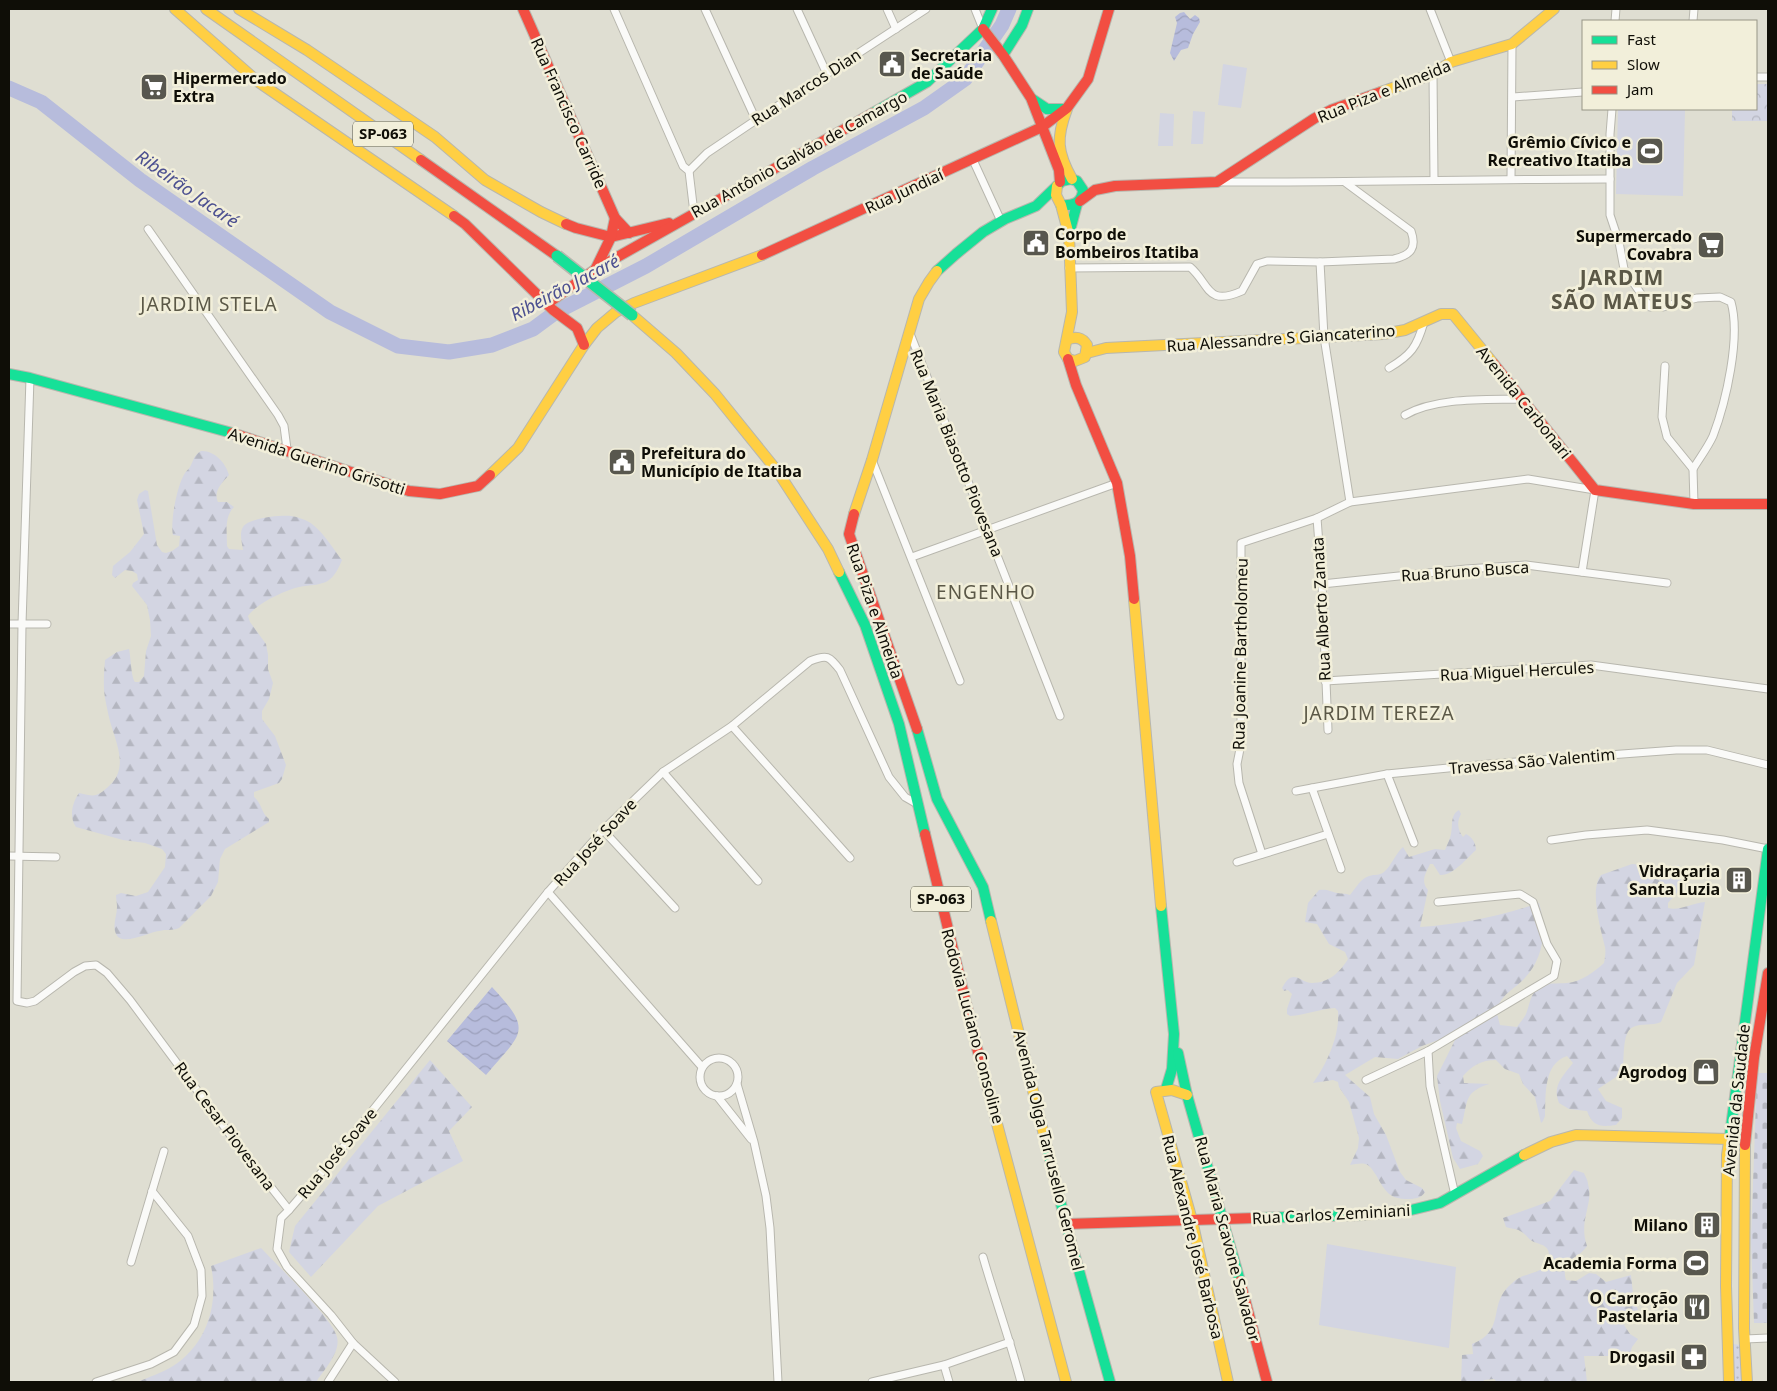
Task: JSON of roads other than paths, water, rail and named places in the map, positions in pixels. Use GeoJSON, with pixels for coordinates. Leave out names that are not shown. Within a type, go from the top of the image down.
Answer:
{"type":"FeatureCollection","features":[{"type":"Feature","properties":{"kind":"main road"},"geometry":{"type":"LineString","coordinates":[[175,9],[257,81],[465,224],[550,307],[577,328],[584,345]]}},
{"type":"Feature","properties":{"kind":"main road","name":"Rua Antônio Galvão de Camargo"},"geometry":{"type":"LineString","coordinates":[[239,9],[308,50],[435,137],[485,180],[541,212],[576,228],[611,237],[682,220]]}},
{"type":"Feature","properties":{"kind":"main road","name":"Rua Francisco Carride"},"geometry":{"type":"LineString","coordinates":[[523,9],[614,218],[628,233]]}},
{"type":"Feature","properties":{"kind":"main road"},"geometry":{"type":"LineString","coordinates":[[992,9],[985,32],[1031,98],[1059,170],[1059,184],[1056,195],[1069,236],[1072,312],[1080,346],[1076,385]]}},
{"type":"Feature","properties":{"kind":"main road"},"geometry":{"type":"LineString","coordinates":[[1001,53],[1022,25],[1028,9]]}},
{"type":"Feature","properties":{"kind":"main road","name":"Rua Jundiaí"},"geometry":{"type":"LineString","coordinates":[[634,303],[761,256],[1042,127],[1067,108],[1088,79],[1110,9]]}},
{"type":"Feature","properties":{"kind":"main road","name":"Rua Piza e Almeida"},"geometry":{"type":"LineString","coordinates":[[1217,182],[1315,118],[1331,110],[1433,74],[1451,62],[1512,44],[1554,9]]}},
{"type":"Feature","properties":{"kind":"main road","name":"Rodovia Luciano Consoline"},"geometry":{"type":"LineString","coordinates":[[206,10],[557,256],[632,315],[676,353],[738,421],[783,479],[828,549],[865,625],[899,724],[961,984],[1066,1382]]}},
{"type":"Feature","properties":{"kind":"main road","name":"Rua Antônio Galvão de Camargo"},"geometry":{"type":"LineString","coordinates":[[550,307],[596,269],[927,82],[985,32]]}},
{"type":"Feature","properties":{"kind":"main road"},"geometry":{"type":"LineString","coordinates":[[1031,98],[1043,108],[1049,110],[1056,111],[1067,108]]}},
{"type":"Feature","properties":{"kind":"main road"},"geometry":{"type":"LineString","coordinates":[[1067,108],[1061,124],[1059,150],[1061,160],[1080,184],[1083,192],[1069,236]]}},
{"type":"Feature","properties":{"kind":"main road"},"geometry":{"type":"LineString","coordinates":[[1036,206],[1064,180],[1115,186]]}},
{"type":"Feature","properties":{"kind":"main road"},"geometry":{"type":"LineString","coordinates":[[1036,206],[1060,204],[1068,206],[1079,202],[1095,190],[1115,186],[1217,182]]}},
{"type":"Feature","properties":{"kind":"main road","name":"Rua Piza e Almeida"},"geometry":{"type":"LineString","coordinates":[[992,917],[983,887],[937,798],[920,736],[849,534],[919,299],[932,277],[964,248],[1001,221],[1036,206]]}},
{"type":"Feature","properties":{"kind":"main road"},"geometry":{"type":"LineString","coordinates":[[596,269],[611,237],[614,218]]}},
{"type":"Feature","properties":{"kind":"main road","name":"Avenida Guerino Grisotti"},"geometry":{"type":"LineString","coordinates":[[9,374],[252,438],[409,492],[440,494],[478,486],[498,468],[518,448],[584,345],[597,328],[616,312],[634,303]]}},
{"type":"Feature","properties":{"kind":"main road","name":"Rua Alessandre S Giancaterino"},"geometry":{"type":"LineString","coordinates":[[1068,359],[1075,361],[1080,346],[1106,348],[1382,334],[1405,330],[1441,314],[1453,314]]}},
{"type":"Feature","properties":{"kind":"main road","name":"Avenida Carbonari"},"geometry":{"type":"LineString","coordinates":[[1453,314],[1595,490]]}},
{"type":"Feature","properties":{"kind":"main road"},"geometry":{"type":"LineString","coordinates":[[577,328],[597,328]]}},
{"type":"Feature","properties":{"kind":"main road"},"geometry":{"type":"LineString","coordinates":[[1080,346],[1064,348],[1064,352],[1117,484],[1130,556],[1152,816],[1174,1034],[1174,1064],[1171,1078],[1161,1091]]}},
{"type":"Feature","properties":{"kind":"main road"},"geometry":{"type":"LineString","coordinates":[[1595,490],[1694,504],[1768,504]]}},
{"type":"Feature","properties":{"kind":"main road","name":"Avenida da Saudade"},"geometry":{"type":"LineString","coordinates":[[1729,1382],[1726,1286],[1727,1155],[1765,894],[1768,849]]}},
{"type":"Feature","properties":{"kind":"main road","name":"Avenida Olga Tarrusello Geromel"},"geometry":{"type":"LineString","coordinates":[[992,917],[1066,1224],[1110,1382]]}},
{"type":"Feature","properties":{"kind":"main road","name":"Avenida da Saudade"},"geometry":{"type":"LineString","coordinates":[[1747,1382],[1743,1255],[1744,1151],[1754,1058],[1766,995],[1768,973]]}},
{"type":"Feature","properties":{"kind":"main road","name":"Rua Maria Scavone Salvador"},"geometry":{"type":"LineString","coordinates":[[1174,1034],[1187,1095],[1224,1220],[1267,1382]]}},
{"type":"Feature","properties":{"kind":"main road"},"geometry":{"type":"LineString","coordinates":[[1161,1091],[1176,1090],[1187,1095]]}},
{"type":"Feature","properties":{"kind":"main road","name":"Rua Alexandre José Barbosa"},"geometry":{"type":"LineString","coordinates":[[1161,1091],[1228,1382]]}},
{"type":"Feature","properties":{"kind":"main road","name":"Rua Carlos Zeminiani"},"geometry":{"type":"LineString","coordinates":[[1066,1224],[1364,1215],[1410,1210],[1440,1203],[1523,1155],[1551,1142],[1576,1135],[1729,1138]]}},
{"type":"Feature","properties":{"kind":"main road"},"geometry":{"type":"LineString","coordinates":[[1726,1253],[1731,1256],[1743,1255]]}},
{"type":"Feature","properties":{"kind":"main road"},"geometry":{"type":"LineString","coordinates":[[1726,1286],[1737,1283],[1744,1286]]}},
{"type":"Feature","properties":{"kind":"main road"},"geometry":{"type":"LineString","coordinates":[[1727,1328],[1738,1337],[1745,1338]]}},
{"type":"Feature","properties":{"kind":"street"},"geometry":{"type":"LineString","coordinates":[[614,9],[683,166],[689,170],[694,213]]}},
{"type":"Feature","properties":{"kind":"street"},"geometry":{"type":"LineString","coordinates":[[705,9],[756,120]]}},
{"type":"Feature","properties":{"kind":"street"},"geometry":{"type":"LineString","coordinates":[[797,9],[827,74]]}},
{"type":"Feature","properties":{"kind":"street"},"geometry":{"type":"LineString","coordinates":[[887,9],[896,29]]}},
{"type":"Feature","properties":{"kind":"street","name":"Rua Marcos Dian"},"geometry":{"type":"LineString","coordinates":[[689,170],[707,153],[926,9]]}},
{"type":"Feature","properties":{"kind":"street"},"geometry":{"type":"LineString","coordinates":[[975,9],[985,32]]}},
{"type":"Feature","properties":{"kind":"street"},"geometry":{"type":"LineString","coordinates":[[1430,9],[1451,62]]}},
{"type":"Feature","properties":{"kind":"street"},"geometry":{"type":"LineString","coordinates":[[1511,179],[1512,44]]}},
{"type":"Feature","properties":{"kind":"street"},"geometry":{"type":"LineString","coordinates":[[1433,74],[1434,180]]}},
{"type":"Feature","properties":{"kind":"street"},"geometry":{"type":"LineString","coordinates":[[1513,98],[1582,92]]}},
{"type":"Feature","properties":{"kind":"street"},"geometry":{"type":"LineString","coordinates":[[1612,110],[1610,215],[1619,242],[1624,269],[1650,307],[1662,307],[1698,298],[1720,297],[1731,302],[1734,314],[1731,373],[1712,437],[1693,470],[1694,504]]}},
{"type":"Feature","properties":{"kind":"street"},"geometry":{"type":"LineString","coordinates":[[973,160],[1001,221]]}},
{"type":"Feature","properties":{"kind":"street"},"geometry":{"type":"LineString","coordinates":[[1217,182],[1346,183],[1434,180],[1610,179]]}},
{"type":"Feature","properties":{"kind":"street"},"geometry":{"type":"LineString","coordinates":[[1069,268],[1190,267],[1200,275],[1206,288],[1214,295],[1226,296],[1242,291],[1257,264],[1262,262],[1394,259],[1404,257],[1411,251],[1415,241],[1411,231],[1346,183]]}},
{"type":"Feature","properties":{"kind":"street"},"geometry":{"type":"LineString","coordinates":[[148,229],[278,414],[284,426],[287,449]]}},
{"type":"Feature","properties":{"kind":"street"},"geometry":{"type":"LineString","coordinates":[[1320,262],[1324,337],[1350,502]]}},
{"type":"Feature","properties":{"kind":"street"},"geometry":{"type":"LineString","coordinates":[[1389,368],[1406,359],[1419,340],[1424,322]]}},
{"type":"Feature","properties":{"kind":"street","name":"Rua Maria Biasotto Piovesana"},"geometry":{"type":"LineString","coordinates":[[909,330],[1060,716]]}},
{"type":"Feature","properties":{"kind":"street"},"geometry":{"type":"LineString","coordinates":[[1665,366],[1662,417],[1667,436],[1693,470]]}},
{"type":"Feature","properties":{"kind":"street"},"geometry":{"type":"LineString","coordinates":[[20,856],[22,624],[30,378]]}},
{"type":"Feature","properties":{"kind":"street"},"geometry":{"type":"LineString","coordinates":[[1405,415],[1415,409],[1447,402],[1522,399]]}},
{"type":"Feature","properties":{"kind":"street"},"geometry":{"type":"LineString","coordinates":[[872,460],[960,682]]}},
{"type":"Feature","properties":{"kind":"street","name":"Rua Joanine Bartholomeu"},"geometry":{"type":"LineString","coordinates":[[1262,854],[1239,783],[1237,764],[1241,744],[1241,543],[1317,518],[1350,502],[1528,479],[1595,490]]}},
{"type":"Feature","properties":{"kind":"street"},"geometry":{"type":"LineString","coordinates":[[912,557],[1117,484]]}},
{"type":"Feature","properties":{"kind":"street"},"geometry":{"type":"LineString","coordinates":[[1582,572],[1595,490]]}},
{"type":"Feature","properties":{"kind":"street","name":"Rua Alberto Zanata"},"geometry":{"type":"LineString","coordinates":[[1317,518],[1322,584],[1324,681],[1328,730]]}},
{"type":"Feature","properties":{"kind":"street","name":"Rua Bruno Busca"},"geometry":{"type":"LineString","coordinates":[[1322,584],[1466,568],[1526,564],[1667,583]]}},
{"type":"Feature","properties":{"kind":"street"},"geometry":{"type":"LineString","coordinates":[[9,624],[47,624]]}},
{"type":"Feature","properties":{"kind":"street","name":"Rua José Soave"},"geometry":{"type":"LineString","coordinates":[[289,1210],[340,1151],[548,892],[603,830],[663,772],[732,726],[810,661],[822,656],[831,659],[840,670],[889,777],[905,797],[919,805]]}},
{"type":"Feature","properties":{"kind":"street","name":"Rua Miguel Hercules"},"geometry":{"type":"LineString","coordinates":[[1324,681],[1592,665],[1768,689]]}},
{"type":"Feature","properties":{"kind":"street"},"geometry":{"type":"LineString","coordinates":[[732,726],[850,858]]}},
{"type":"Feature","properties":{"kind":"street","name":"Travessa São Valentim"},"geometry":{"type":"LineString","coordinates":[[1296,791],[1387,774],[1489,764],[1676,750],[1707,750],[1768,765]]}},
{"type":"Feature","properties":{"kind":"street"},"geometry":{"type":"LineString","coordinates":[[663,772],[758,881]]}},
{"type":"Feature","properties":{"kind":"street"},"geometry":{"type":"LineString","coordinates":[[1387,774],[1414,843]]}},
{"type":"Feature","properties":{"kind":"street"},"geometry":{"type":"LineString","coordinates":[[1312,788],[1342,869]]}},
{"type":"Feature","properties":{"kind":"street"},"geometry":{"type":"LineString","coordinates":[[603,830],[675,908]]}},
{"type":"Feature","properties":{"kind":"street"},"geometry":{"type":"LineString","coordinates":[[1551,840],[1647,830],[1723,840],[1768,849]]}},
{"type":"Feature","properties":{"kind":"street"},"geometry":{"type":"LineString","coordinates":[[1237,862],[1328,834]]}},
{"type":"Feature","properties":{"kind":"street"},"geometry":{"type":"LineString","coordinates":[[9,856],[56,857]]}},
{"type":"Feature","properties":{"kind":"street","name":"Rua Cesar Piovesana"},"geometry":{"type":"LineString","coordinates":[[20,856],[16,1001],[27,1003],[35,1001],[85,966],[96,965],[107,973],[130,1000],[240,1148],[289,1210]]}},
{"type":"Feature","properties":{"kind":"street"},"geometry":{"type":"LineString","coordinates":[[548,892],[702,1067]]}},
{"type":"Feature","properties":{"kind":"street"},"geometry":{"type":"LineString","coordinates":[[1366,1080],[1428,1052],[1554,976],[1557,960],[1547,944],[1533,902],[1520,894],[1438,902]]}},
{"type":"Feature","properties":{"kind":"street"},"geometry":{"type":"LineString","coordinates":[[1428,1052],[1430,1086],[1455,1195]]}},
{"type":"Feature","properties":{"kind":"street"},"geometry":{"type":"LineString","coordinates":[[737,1084],[729,1093],[717,1096],[711,1095],[702,1086],[700,1073],[702,1067],[712,1059],[724,1058],[737,1071],[737,1084],[754,1142],[766,1196],[770,1228],[778,1382]]}},
{"type":"Feature","properties":{"kind":"street"},"geometry":{"type":"LineString","coordinates":[[717,1096],[754,1142]]}},
{"type":"Feature","properties":{"kind":"street"},"geometry":{"type":"LineString","coordinates":[[131,1262],[164,1151]]}},
{"type":"Feature","properties":{"kind":"street"},"geometry":{"type":"LineString","coordinates":[[96,1382],[151,1364],[174,1352],[194,1325],[202,1296],[201,1270],[188,1236],[152,1191]]}},
{"type":"Feature","properties":{"kind":"street"},"geometry":{"type":"LineString","coordinates":[[289,1210],[281,1218],[277,1249],[287,1267],[353,1343],[395,1382]]}},
{"type":"Feature","properties":{"kind":"street"},"geometry":{"type":"LineString","coordinates":[[983,1257],[1010,1342],[1020,1382]]}},
{"type":"Feature","properties":{"kind":"street"},"geometry":{"type":"LineString","coordinates":[[1745,1338],[1768,1338]]}},
{"type":"Feature","properties":{"kind":"street"},"geometry":{"type":"LineString","coordinates":[[872,1382],[944,1365],[1010,1342]]}},
{"type":"Feature","properties":{"kind":"street"},"geometry":{"type":"LineString","coordinates":[[328,1382],[353,1343]]}},
{"type":"Feature","properties":{"kind":"street"},"geometry":{"type":"LineString","coordinates":[[944,1365],[949,1382]]}},
{"type":"Feature","properties":{"kind":"water"},"geometry":{"type":"Polygon","coordinates":[[[1184,12],[1190,19],[1195,15],[1199,18],[1200,22],[1188,48],[1181,50],[1174,61],[1170,53],[1177,23],[1175,17],[1184,12]]]}},
{"type":"Feature","properties":{"kind":"water"},"geometry":{"type":"Polygon","coordinates":[[[492,987],[514,1014],[518,1023],[518,1032],[515,1040],[486,1075],[447,1041],[492,987]]]}},
{"type":"Feature","properties":{"kind":"waterway","name":"Ribeirão Jacaré"},"geometry":{"type":"LineString","coordinates":[[9,88],[41,102],[140,180],[330,312],[398,346],[449,352],[492,345],[533,329],[556,312],[646,266],[813,168],[924,108],[965,79],[1002,25],[1009,9]]}},
{"type":"Feature","properties":{"kind":"place","name":"Secretaria de Saúde"},"geometry":{"type":"Point","coordinates":[892,64]}},
{"type":"Feature","properties":{"kind":"place","name":"Hipermercado Extra"},"geometry":{"type":"Point","coordinates":[154,87]}},
{"type":"Feature","properties":{"kind":"place","name":"Grêmio Cívico e Recreativo Itatiba"},"geometry":{"type":"Point","coordinates":[1650,151]}},
{"type":"Feature","properties":{"kind":"place","name":"Corpo de Bombeiros Itatiba"},"geometry":{"type":"Point","coordinates":[1036,243]}},
{"type":"Feature","properties":{"kind":"place","name":"Supermercado Covabra"},"geometry":{"type":"Point","coordinates":[1711,245]}},
{"type":"Feature","properties":{"kind":"place","name":"Prefeitura do Município de Itatiba"},"geometry":{"type":"Point","coordinates":[622,462]}},
{"type":"Feature","properties":{"kind":"place","name":"Vidraçaria Santa Luzia"},"geometry":{"type":"Point","coordinates":[1739,880]}},
{"type":"Feature","properties":{"kind":"place","name":"Agrodog"},"geometry":{"type":"Point","coordinates":[1706,1072]}},
{"type":"Feature","properties":{"kind":"place","name":"Milano"},"geometry":{"type":"Point","coordinates":[1707,1225]}},
{"type":"Feature","properties":{"kind":"place","name":"Academia Forma"},"geometry":{"type":"Point","coordinates":[1696,1263]}},
{"type":"Feature","properties":{"kind":"place","name":"O Carroção Pastelaria"},"geometry":{"type":"Point","coordinates":[1697,1307]}},
{"type":"Feature","properties":{"kind":"place","name":"Drogasil"},"geometry":{"type":"Point","coordinates":[1694,1357]}},
{"type":"Feature","properties":{"kind":"district","name":"JARDIM SÃO MATEUS"},"geometry":{"type":"Point","coordinates":[1622,290]}},
{"type":"Feature","properties":{"kind":"district","name":"JARDIM STELA"},"geometry":{"type":"Point","coordinates":[209,304]}},
{"type":"Feature","properties":{"kind":"district","name":"ENGENHO"},"geometry":{"type":"Point","coordinates":[986,592]}},
{"type":"Feature","properties":{"kind":"district","name":"JARDIM TEREZA"},"geometry":{"type":"Point","coordinates":[1379,713]}}]}
